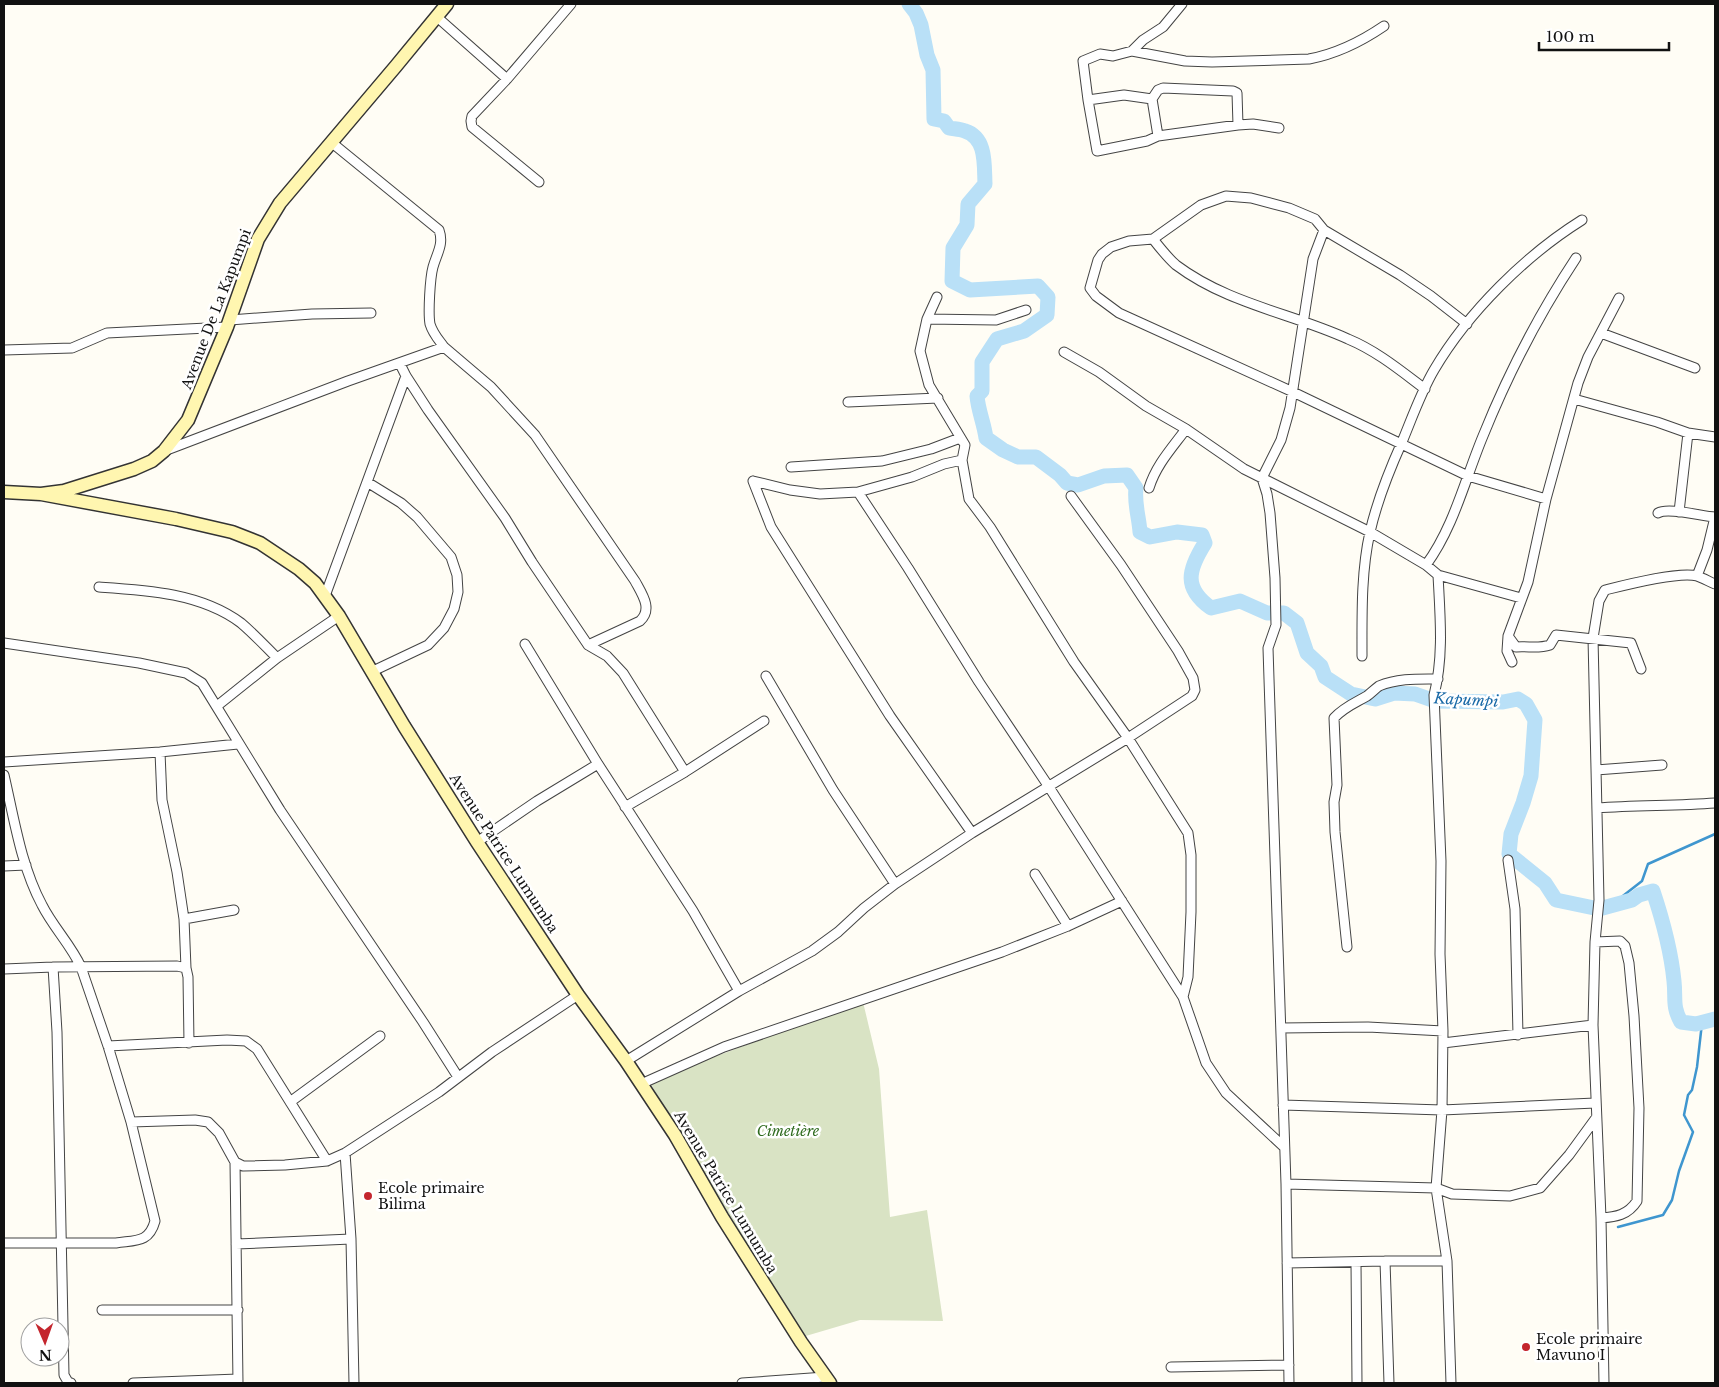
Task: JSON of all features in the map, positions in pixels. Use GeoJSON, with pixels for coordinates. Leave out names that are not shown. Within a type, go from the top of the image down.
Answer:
{"type":"FeatureCollection","features":[{"type":"Feature","properties":{"kind":"street","name":"Avenue De La Kapumpi"},"geometry":{"type":"LineString","coordinates":[[4,492],[41,494],[84,485],[134,469],[152,461],[164,451],[188,420],[228,324],[258,239],[280,203],[447,4]]}},
{"type":"Feature","properties":{"kind":"street"},"geometry":{"type":"LineString","coordinates":[[539,182],[472,127],[472,116],[507,79],[571,4]]}},
{"type":"Feature","properties":{"kind":"street"},"geometry":{"type":"LineString","coordinates":[[1132,51],[1143,40],[1163,27],[1182,4]]}},
{"type":"Feature","properties":{"kind":"street"},"geometry":{"type":"LineString","coordinates":[[437,17],[507,79]]}},
{"type":"Feature","properties":{"kind":"street"},"geometry":{"type":"LineString","coordinates":[[1280,128],[1253,124],[1238,125],[1158,136],[1097,151],[1083,61],[1100,54],[1113,56],[1132,51],[1185,61],[1309,59],[1320,57],[1368,37],[1384,26]]}},
{"type":"Feature","properties":{"kind":"street"},"geometry":{"type":"LineString","coordinates":[[1158,136],[1152,99],[1158,90],[1163,88],[1237,92],[1238,125]]}},
{"type":"Feature","properties":{"kind":"street"},"geometry":{"type":"LineString","coordinates":[[1088,100],[1124,95],[1152,99]]}},
{"type":"Feature","properties":{"kind":"street"},"geometry":{"type":"LineString","coordinates":[[331,142],[439,230],[442,238],[432,268],[430,321],[434,334],[444,347],[491,387],[535,435],[636,581],[644,597],[647,609],[645,616],[640,621],[588,645]]}},
{"type":"Feature","properties":{"kind":"street"},"geometry":{"type":"LineString","coordinates":[[1468,324],[1400,274],[1324,230],[1315,220],[1290,208],[1251,198],[1226,196],[1201,205],[1153,240],[1129,241],[1111,248],[1102,254],[1098,260],[1090,288],[1096,296],[1119,313],[1293,392],[1468,476],[1546,499]]}},
{"type":"Feature","properties":{"kind":"street"},"geometry":{"type":"LineString","coordinates":[[1362,656],[1364,573],[1370,532],[1383,490],[1401,443],[1434,371],[1447,350],[1492,296],[1533,257],[1564,231],[1582,220]]}},
{"type":"Feature","properties":{"kind":"street"},"geometry":{"type":"LineString","coordinates":[[1289,1383],[1286,1184],[1268,648],[1276,625],[1276,598],[1268,494],[1262,478],[1281,440],[1293,392],[1313,259],[1324,230]]}},
{"type":"Feature","properties":{"kind":"street"},"geometry":{"type":"LineString","coordinates":[[1153,240],[1176,264],[1214,289],[1252,305],[1350,339],[1373,351],[1425,389]]}},
{"type":"Feature","properties":{"kind":"street"},"geometry":{"type":"LineString","coordinates":[[1426,565],[1446,531],[1482,437],[1530,333],[1576,258]]}},
{"type":"Feature","properties":{"kind":"street"},"geometry":{"type":"LineString","coordinates":[[937,297],[927,319],[920,351],[929,385],[964,445],[962,460],[969,499],[990,527],[1074,662],[1128,738],[1188,833],[1191,855],[1191,912],[1188,977],[1183,997]]}},
{"type":"Feature","properties":{"kind":"street"},"geometry":{"type":"LineString","coordinates":[[1512,662],[1507,651],[1508,636],[1528,582],[1546,499],[1574,399],[1588,357],[1619,298]]}},
{"type":"Feature","properties":{"kind":"street"},"geometry":{"type":"LineString","coordinates":[[927,319],[996,320],[1026,310]]}},
{"type":"Feature","properties":{"kind":"street"},"geometry":{"type":"LineString","coordinates":[[4,350],[72,348],[107,333],[228,324],[312,314],[371,313]]}},
{"type":"Feature","properties":{"kind":"street"},"geometry":{"type":"LineString","coordinates":[[1601,333],[1695,368]]}},
{"type":"Feature","properties":{"kind":"street"},"geometry":{"type":"LineString","coordinates":[[164,451],[444,347]]}},
{"type":"Feature","properties":{"kind":"street"},"geometry":{"type":"LineString","coordinates":[[1064,352],[1099,372],[1146,406],[1186,429],[1244,469],[1370,532],[1426,565],[1438,575],[1521,598]]}},
{"type":"Feature","properties":{"kind":"street"},"geometry":{"type":"LineString","coordinates":[[400,364],[406,376],[505,518],[588,645],[607,656],[623,673],[685,772]]}},
{"type":"Feature","properties":{"kind":"street"},"geometry":{"type":"LineString","coordinates":[[326,596],[406,376]]}},
{"type":"Feature","properties":{"kind":"street"},"geometry":{"type":"LineString","coordinates":[[848,402],[938,398]]}},
{"type":"Feature","properties":{"kind":"street"},"geometry":{"type":"LineString","coordinates":[[1574,399],[1657,422],[1688,433],[1715,437]]}},
{"type":"Feature","properties":{"kind":"street"},"geometry":{"type":"LineString","coordinates":[[1149,488],[1153,474],[1186,429]]}},
{"type":"Feature","properties":{"kind":"street"},"geometry":{"type":"LineString","coordinates":[[1679,512],[1688,433]]}},
{"type":"Feature","properties":{"kind":"street"},"geometry":{"type":"LineString","coordinates":[[791,467],[882,461],[931,450],[960,438]]}},
{"type":"Feature","properties":{"kind":"street"},"geometry":{"type":"LineString","coordinates":[[962,460],[944,464],[912,477],[858,492],[820,494],[790,490],[753,481],[770,527],[890,716],[972,833]]}},
{"type":"Feature","properties":{"kind":"street"},"geometry":{"type":"LineString","coordinates":[[367,482],[401,503],[417,517],[451,557],[457,575],[458,592],[454,608],[444,628],[428,645],[372,671]]}},
{"type":"Feature","properties":{"kind":"street"},"geometry":{"type":"LineString","coordinates":[[858,492],[1183,997],[1206,1063],[1226,1093],[1284,1147]]}},
{"type":"Feature","properties":{"kind":"street","name":"Avenue Patrice Lumumba"},"geometry":{"type":"LineString","coordinates":[[41,494],[176,518],[232,532],[260,543],[281,556],[315,583],[339,616],[404,726],[477,842],[578,995],[626,1061],[675,1135],[722,1216],[792,1328],[828,1380]]}},
{"type":"Feature","properties":{"kind":"street"},"geometry":{"type":"LineString","coordinates":[[626,1061],[739,991],[812,951],[838,932],[864,908],[895,884],[972,833],[1128,738],[1192,696],[1195,690],[1193,678],[1178,652],[1122,565],[1071,496]]}},
{"type":"Feature","properties":{"kind":"street"},"geometry":{"type":"LineString","coordinates":[[1658,513],[1663,510],[1715,517],[1706,550],[1696,576]]}},
{"type":"Feature","properties":{"kind":"street"},"geometry":{"type":"LineString","coordinates":[[1438,575],[1441,640],[1438,679],[1434,695],[1441,861],[1440,954],[1443,1031],[1442,1110],[1436,1188],[1447,1261],[1451,1383]]}},
{"type":"Feature","properties":{"kind":"street"},"geometry":{"type":"LineString","coordinates":[[1604,1383],[1601,1218],[1593,1025],[1595,942],[1600,900],[1593,638],[1599,601],[1605,590],[1632,583],[1679,576],[1696,576],[1715,584]]}},
{"type":"Feature","properties":{"kind":"street"},"geometry":{"type":"LineString","coordinates":[[98,588],[135,589],[174,595],[213,607],[240,622],[277,658]]}},
{"type":"Feature","properties":{"kind":"street"},"geometry":{"type":"LineString","coordinates":[[217,706],[277,658],[339,616]]}},
{"type":"Feature","properties":{"kind":"street"},"geometry":{"type":"LineString","coordinates":[[1508,636],[1516,647],[1528,646],[1539,648],[1550,645],[1556,635],[1631,643],[1641,669]]}},
{"type":"Feature","properties":{"kind":"street"},"geometry":{"type":"LineString","coordinates":[[4,643],[139,663],[186,673],[202,683],[280,810],[458,1077]]}},
{"type":"Feature","properties":{"kind":"street"},"geometry":{"type":"LineString","coordinates":[[526,644],[598,764],[693,911],[739,991]]}},
{"type":"Feature","properties":{"kind":"street"},"geometry":{"type":"LineString","coordinates":[[766,676],[833,790],[895,884]]}},
{"type":"Feature","properties":{"kind":"street"},"geometry":{"type":"LineString","coordinates":[[1347,947],[1334,832],[1334,802],[1337,785],[1334,718],[1342,709],[1387,683],[1398,680],[1438,679]]}},
{"type":"Feature","properties":{"kind":"street"},"geometry":{"type":"LineString","coordinates":[[625,807],[685,772],[764,721]]}},
{"type":"Feature","properties":{"kind":"street"},"geometry":{"type":"LineString","coordinates":[[4,762],[160,752],[238,744]]}},
{"type":"Feature","properties":{"kind":"street"},"geometry":{"type":"LineString","coordinates":[[160,752],[162,800],[177,872],[184,919],[188,977],[189,1043]]}},
{"type":"Feature","properties":{"kind":"street"},"geometry":{"type":"LineString","coordinates":[[477,842],[598,764]]}},
{"type":"Feature","properties":{"kind":"street"},"geometry":{"type":"LineString","coordinates":[[1596,770],[1662,765]]}},
{"type":"Feature","properties":{"kind":"street"},"geometry":{"type":"LineString","coordinates":[[4,775],[26,866],[41,904],[76,956],[108,1046],[131,1122],[155,1221],[152,1232],[145,1238],[132,1241],[116,1243],[4,1243]]}},
{"type":"Feature","properties":{"kind":"street"},"geometry":{"type":"LineString","coordinates":[[1597,808],[1682,806],[1715,803]]}},
{"type":"Feature","properties":{"kind":"street"},"geometry":{"type":"LineString","coordinates":[[1508,860],[1515,909],[1518,1035]]}},
{"type":"Feature","properties":{"kind":"street"},"geometry":{"type":"LineString","coordinates":[[4,866],[26,866]]}},
{"type":"Feature","properties":{"kind":"street"},"geometry":{"type":"LineString","coordinates":[[1035,874],[1068,926]]}},
{"type":"Feature","properties":{"kind":"street"},"geometry":{"type":"LineString","coordinates":[[641,1084],[724,1047],[1002,952],[1068,926],[1122,900]]}},
{"type":"Feature","properties":{"kind":"street"},"geometry":{"type":"LineString","coordinates":[[184,919],[234,910]]}},
{"type":"Feature","properties":{"kind":"street"},"geometry":{"type":"LineString","coordinates":[[1595,942],[1620,941],[1624,946],[1628,963],[1634,1016],[1639,1108],[1636,1201],[1627,1212],[1617,1217],[1601,1218]]}},
{"type":"Feature","properties":{"kind":"street"},"geometry":{"type":"LineString","coordinates":[[4,969],[177,966],[186,968]]}},
{"type":"Feature","properties":{"kind":"street"},"geometry":{"type":"LineString","coordinates":[[53,967],[57,1032],[64,1376],[71,1383]]}},
{"type":"Feature","properties":{"kind":"street"},"geometry":{"type":"LineString","coordinates":[[235,1162],[243,1166],[252,1167],[307,1164],[327,1161],[346,1153],[439,1092],[492,1052],[578,995]]}},
{"type":"Feature","properties":{"kind":"street"},"geometry":{"type":"LineString","coordinates":[[1442,1043],[1593,1025]]}},
{"type":"Feature","properties":{"kind":"street"},"geometry":{"type":"LineString","coordinates":[[1281,1028],[1368,1027],[1443,1031]]}},
{"type":"Feature","properties":{"kind":"street"},"geometry":{"type":"LineString","coordinates":[[290,1102],[380,1036]]}},
{"type":"Feature","properties":{"kind":"street"},"geometry":{"type":"LineString","coordinates":[[108,1046],[227,1040],[246,1042],[257,1049],[327,1161]]}},
{"type":"Feature","properties":{"kind":"street"},"geometry":{"type":"LineString","coordinates":[[1283,1105],[1442,1110],[1595,1103]]}},
{"type":"Feature","properties":{"kind":"street"},"geometry":{"type":"LineString","coordinates":[[1286,1184],[1436,1188],[1452,1194],[1510,1196],[1540,1188],[1569,1155],[1596,1118]]}},
{"type":"Feature","properties":{"kind":"street"},"geometry":{"type":"LineString","coordinates":[[131,1122],[195,1120],[208,1122],[219,1133],[235,1162],[238,1310],[238,1381],[133,1383]]}},
{"type":"Feature","properties":{"kind":"street"},"geometry":{"type":"LineString","coordinates":[[346,1153],[351,1239],[354,1383]]}},
{"type":"Feature","properties":{"kind":"street"},"geometry":{"type":"LineString","coordinates":[[236,1244],[351,1239]]}},
{"type":"Feature","properties":{"kind":"street"},"geometry":{"type":"LineString","coordinates":[[1385,1261],[1389,1383]]}},
{"type":"Feature","properties":{"kind":"street"},"geometry":{"type":"LineString","coordinates":[[1287,1263],[1447,1261]]}},
{"type":"Feature","properties":{"kind":"street"},"geometry":{"type":"LineString","coordinates":[[1356,1262],[1357,1383]]}},
{"type":"Feature","properties":{"kind":"street"},"geometry":{"type":"LineString","coordinates":[[102,1310],[238,1310]]}},
{"type":"Feature","properties":{"kind":"street"},"geometry":{"type":"LineString","coordinates":[[1171,1367],[1289,1365]]}},
{"type":"Feature","properties":{"kind":"street"},"geometry":{"type":"LineString","coordinates":[[742,1383],[828,1380]]}},
{"type":"Feature","properties":{"kind":"green space","name":"Cimetière"},"geometry":{"type":"Polygon","coordinates":[[[863,1002],[879,1069],[890,1217],[927,1210],[943,1321],[860,1320],[799,1338],[649,1081],[863,1002]]]}},
{"type":"Feature","properties":{"kind":"waterway","name":"Kapumpi"},"geometry":{"type":"LineString","coordinates":[[909,4],[916,13],[921,25],[927,55],[933,70],[934,119],[944,121],[949,128],[963,130],[972,135],[981,146],[983,153],[985,184],[968,204],[967,225],[953,248],[952,281],[970,290],[1038,286],[1048,297],[1047,315],[1024,331],[997,339],[982,362],[982,391],[977,396],[986,438],[1003,450],[1018,457],[1036,457],[1060,475],[1067,483],[1078,485],[1104,476],[1127,475],[1136,488],[1136,505],[1140,532],[1150,537],[1177,532],[1202,535],[1205,543],[1195,562],[1191,578],[1192,586],[1202,601],[1211,608],[1240,601],[1267,613],[1284,613],[1297,623],[1307,653],[1321,666],[1325,677],[1351,694],[1375,699],[1394,693],[1415,694],[1435,701],[1503,702],[1518,699],[1526,704],[1535,720],[1531,776],[1511,834],[1509,854],[1545,883],[1556,900],[1599,909],[1632,900],[1639,895],[1653,891],[1669,947],[1673,970],[1675,1007],[1678,1016],[1681,1022],[1696,1024],[1715,1019]]}},
{"type":"Feature","properties":{"kind":"waterway"},"geometry":{"type":"LineString","coordinates":[[1610,906],[1642,881],[1648,864],[1715,834]]}},
{"type":"Feature","properties":{"kind":"waterway"},"geometry":{"type":"LineString","coordinates":[[1618,1227],[1663,1215],[1672,1200],[1679,1171],[1693,1132],[1684,1115],[1697,1067],[1702,1023]]}},
{"type":"Feature","properties":{"kind":"place","name":"Ecole primaire Bilima"},"geometry":{"type":"Point","coordinates":[368,1196]}},
{"type":"Feature","properties":{"kind":"place","name":"Ecole primaire Mavuno I"},"geometry":{"type":"Point","coordinates":[1526,1347]}}]}
